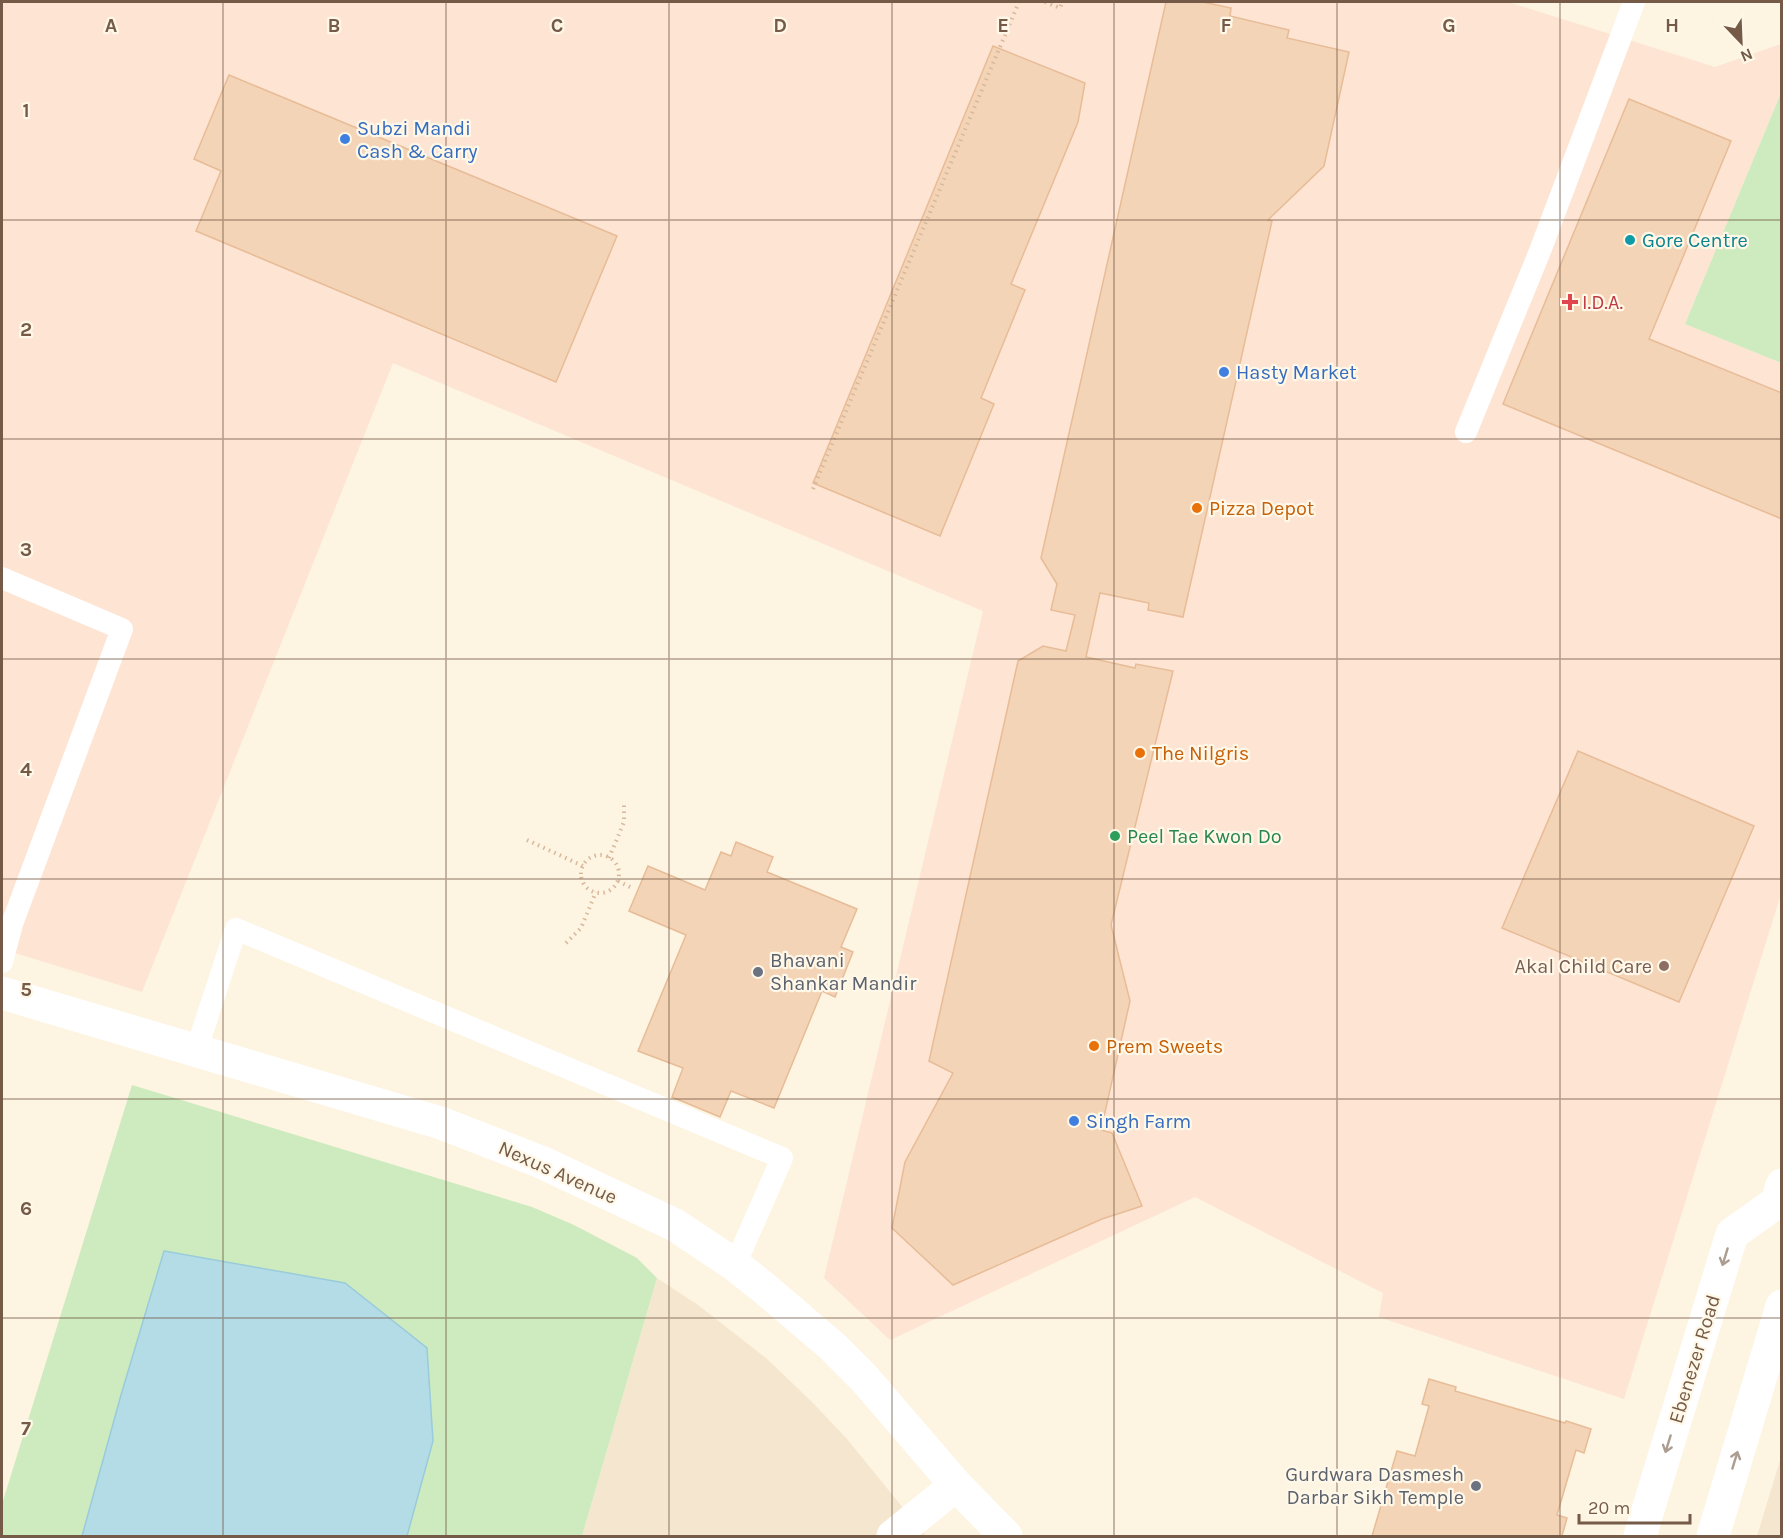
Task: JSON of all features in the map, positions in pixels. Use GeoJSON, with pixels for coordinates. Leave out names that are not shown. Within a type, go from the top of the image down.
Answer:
{"type":"FeatureCollection","features":[{"type":"Feature","properties":{"kind":"street","name":"Nexus Avenue"},"geometry":{"type":"LineString","coordinates":[[2,993],[441,1123],[541,1162],[675,1225],[735,1266],[793,1312],[856,1370],[956,1485],[1006,1536]]}},
{"type":"Feature","properties":{"kind":"street","name":"Ebenezer Road"},"geometry":{"type":"LineString","coordinates":[[1640,1536],[1732,1234],[1780,1200]]}},
{"type":"Feature","properties":{"kind":"street"},"geometry":{"type":"LineString","coordinates":[[1713,1536],[1782,1306]]}},
{"type":"Feature","properties":{"kind":"street"},"geometry":{"type":"LineString","coordinates":[[893,1536],[956,1485]]}},
{"type":"Feature","properties":{"kind":"lane"},"geometry":{"type":"LineString","coordinates":[[1466,432],[1540,251],[1634,2]]}},
{"type":"Feature","properties":{"kind":"lane"},"geometry":{"type":"LineString","coordinates":[[2,578],[122,629],[12,924],[2,962]]}},
{"type":"Feature","properties":{"kind":"lane"},"geometry":{"type":"LineString","coordinates":[[196,1051],[236,928],[782,1158],[735,1266]]}},
{"type":"Feature","properties":{"kind":"path"},"geometry":{"type":"LineString","coordinates":[[813,489],[1018,2]]}},
{"type":"Feature","properties":{"kind":"path"},"geometry":{"type":"LineString","coordinates":[[1045,2],[1060,8],[1062,2]]}},
{"type":"Feature","properties":{"kind":"path"},"geometry":{"type":"LineString","coordinates":[[609,858],[624,822],[624,801]]}},
{"type":"Feature","properties":{"kind":"path"},"geometry":{"type":"LineString","coordinates":[[527,840],[583,866]]}},
{"type":"Feature","properties":{"kind":"path"},"geometry":{"type":"LineString","coordinates":[[598,856],[609,858],[614,861],[618,871],[618,881],[606,892],[590,891],[581,877],[583,866],[587,861],[598,856]]}},
{"type":"Feature","properties":{"kind":"path"},"geometry":{"type":"LineString","coordinates":[[618,881],[634,889]]}},
{"type":"Feature","properties":{"kind":"path"},"geometry":{"type":"LineString","coordinates":[[566,944],[581,928],[596,892]]}},
{"type":"Feature","properties":{"kind":"shaded area"},"geometry":{"type":"Polygon","coordinates":[[[2,2],[1508,2],[1715,67],[1781,44],[1781,93],[1685,324],[1781,363],[1781,894],[1624,1399],[1379,1317],[1383,1293],[1195,1197],[890,1340],[824,1278],[983,611],[393,363],[142,992],[2,949],[2,2]]]}},
{"type":"Feature","properties":{"kind":"shaded area"},"geometry":{"type":"Polygon","coordinates":[[[657,1278],[698,1305],[766,1358],[813,1403],[847,1439],[926,1536],[582,1536],[657,1278]]]}},
{"type":"Feature","properties":{"kind":"shaded area"},"geometry":{"type":"Polygon","coordinates":[[[1781,1457],[1781,1536],[1757,1536],[1781,1457]]]}},
{"type":"Feature","properties":{"kind":"green space"},"geometry":{"type":"Polygon","coordinates":[[[1781,93],[1781,363],[1685,324],[1781,93]]]}},
{"type":"Feature","properties":{"kind":"green space"},"geometry":{"type":"Polygon","coordinates":[[[132,1085],[532,1207],[574,1225],[637,1258],[657,1278],[582,1536],[2,1536],[2,1504],[132,1085]]]}},
{"type":"Feature","properties":{"kind":"water"},"geometry":{"type":"Polygon","coordinates":[[[164,1251],[345,1283],[427,1348],[433,1441],[407,1536],[82,1536],[164,1251]]]}},
{"type":"Feature","properties":{"kind":"building"},"geometry":{"type":"Polygon","coordinates":[[[1166,2],[1203,2],[1231,8],[1230,16],[1289,30],[1287,38],[1349,52],[1324,166],[1268,220],[1272,221],[1183,617],[1148,610],[1149,603],[1100,593],[1086,657],[1135,668],[1136,664],[1173,671],[1111,925],[1130,1001],[1101,1130],[1112,1133],[1142,1206],[1102,1219],[953,1285],[892,1228],[905,1162],[953,1073],[929,1061],[1018,661],[1043,646],[1066,651],[1075,615],[1051,610],[1057,584],[1041,558],[1166,2]]]}},
{"type":"Feature","properties":{"kind":"building"},"geometry":{"type":"Polygon","coordinates":[[[993,46],[1085,83],[1078,122],[1011,284],[1025,290],[981,398],[994,404],[940,536],[813,483],[993,46]]]}},
{"type":"Feature","properties":{"kind":"building"},"geometry":{"type":"Polygon","coordinates":[[[229,75],[617,236],[556,382],[196,231],[221,171],[194,159],[229,75]]]}},
{"type":"Feature","properties":{"kind":"building","name":"Gore Centre"},"geometry":{"type":"Polygon","coordinates":[[[1629,99],[1731,141],[1649,339],[1782,393],[1782,519],[1503,404],[1629,99]]]}},
{"type":"Feature","properties":{"kind":"building"},"geometry":{"type":"Polygon","coordinates":[[[1578,751],[1754,826],[1679,1002],[1502,928],[1578,751]]]}},
{"type":"Feature","properties":{"kind":"building","name":"Bhavani Shankar Mandir"},"geometry":{"type":"Polygon","coordinates":[[[736,842],[773,857],[767,872],[857,909],[841,947],[853,952],[835,997],[822,991],[774,1108],[731,1091],[720,1117],[672,1097],[683,1068],[638,1051],[686,935],[629,911],[648,866],[705,890],[721,852],[731,856],[736,842]]]}},
{"type":"Feature","properties":{"kind":"building","name":"Gurdwara Dasmesh Darbar Sikh Temple"},"geometry":{"type":"Polygon","coordinates":[[[1429,1379],[1456,1387],[1455,1391],[1591,1429],[1584,1453],[1576,1450],[1557,1515],[1567,1518],[1562,1536],[1372,1536],[1397,1451],[1415,1456],[1429,1406],[1422,1404],[1429,1379]]]}},
{"type":"Feature","properties":{"kind":"place","name":"Subzi Mandi Cash & Carry"},"geometry":{"type":"Point","coordinates":[345,139]}},
{"type":"Feature","properties":{"kind":"place","name":"Gore Centre"},"geometry":{"type":"Point","coordinates":[1630,240]}},
{"type":"Feature","properties":{"kind":"place","name":"I.D.A."},"geometry":{"type":"Point","coordinates":[1570,302]}},
{"type":"Feature","properties":{"kind":"place","name":"Hasty Market"},"geometry":{"type":"Point","coordinates":[1224,372]}},
{"type":"Feature","properties":{"kind":"place","name":"Pizza Depot"},"geometry":{"type":"Point","coordinates":[1197,508]}},
{"type":"Feature","properties":{"kind":"place","name":"The Nilgris"},"geometry":{"type":"Point","coordinates":[1140,753]}},
{"type":"Feature","properties":{"kind":"place","name":"Peel Tae Kwon Do"},"geometry":{"type":"Point","coordinates":[1115,836]}},
{"type":"Feature","properties":{"kind":"place","name":"Akal Child Care"},"geometry":{"type":"Point","coordinates":[1664,966]}},
{"type":"Feature","properties":{"kind":"place","name":"Bhavani Shankar Mandir"},"geometry":{"type":"Point","coordinates":[758,972]}},
{"type":"Feature","properties":{"kind":"place","name":"Prem Sweets"},"geometry":{"type":"Point","coordinates":[1094,1046]}},
{"type":"Feature","properties":{"kind":"place","name":"Singh Farm"},"geometry":{"type":"Point","coordinates":[1074,1121]}},
{"type":"Feature","properties":{"kind":"place","name":"Gurdwara Dasmesh Darbar Sikh Temple"},"geometry":{"type":"Point","coordinates":[1476,1486]}}]}
